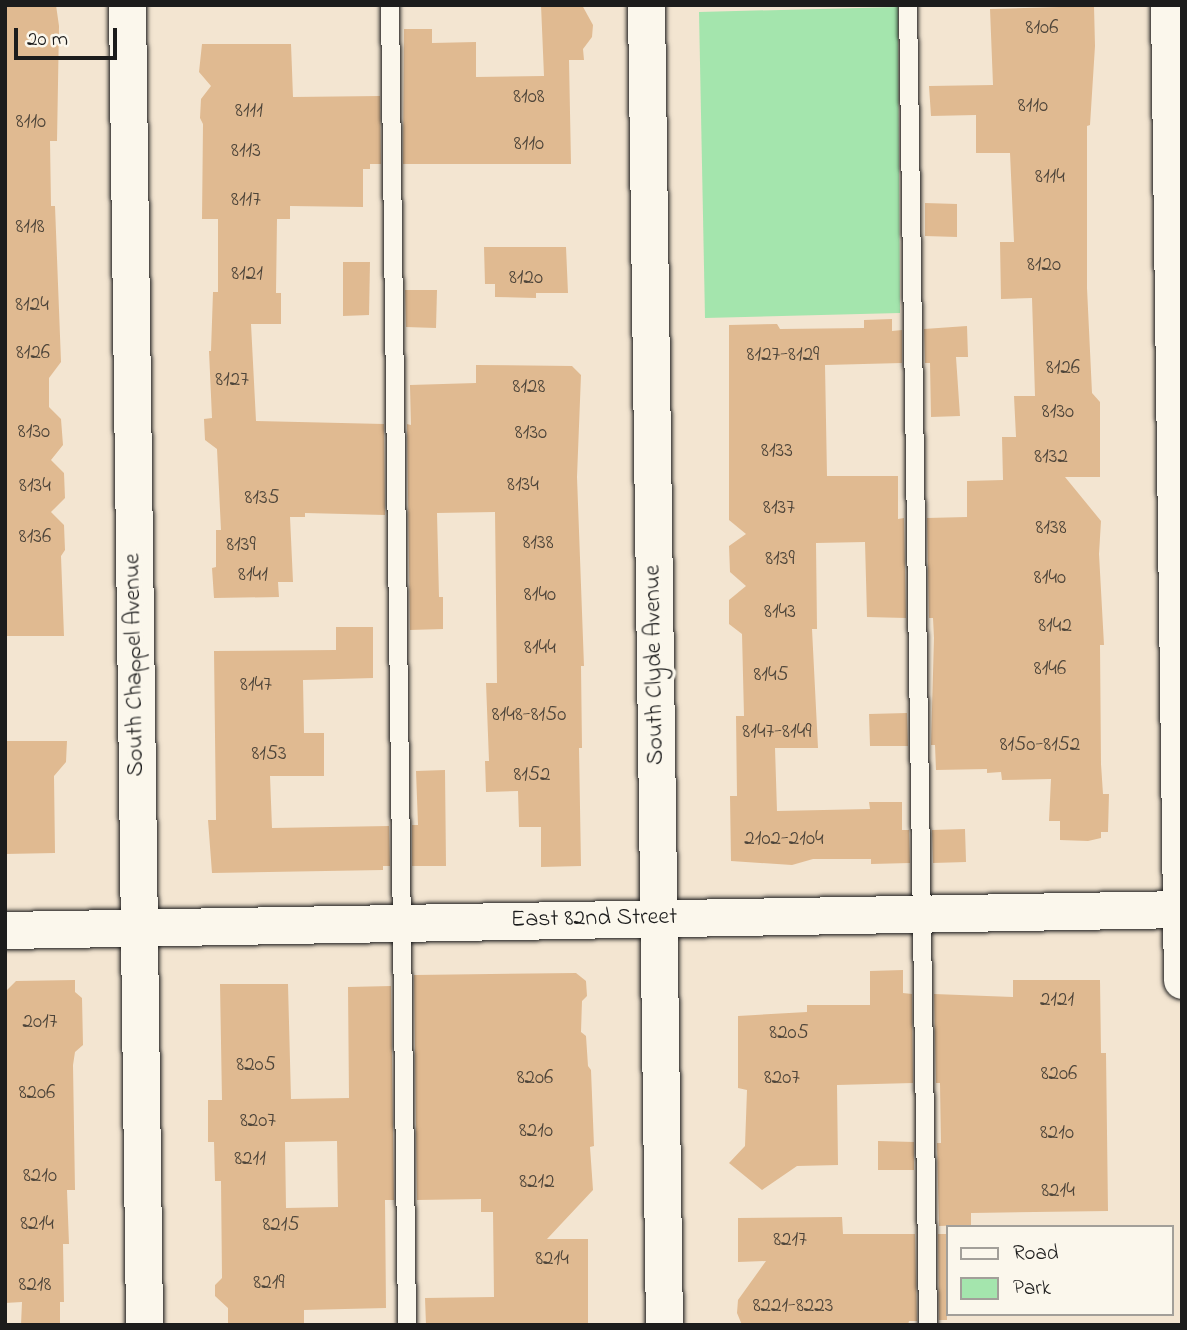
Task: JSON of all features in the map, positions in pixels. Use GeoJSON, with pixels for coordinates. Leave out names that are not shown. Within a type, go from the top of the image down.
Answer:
{"type":"FeatureCollection","features":[{"type":"Feature","properties":{"kind":"street","name":"South Chappel Avenue"},"geometry":{"type":"LineString","coordinates":[[127,5],[144,1325]]}},
{"type":"Feature","properties":{"kind":"street","name":"South Clyde Avenue"},"geometry":{"type":"LineString","coordinates":[[646,5],[664,1325]]}},
{"type":"Feature","properties":{"kind":"street"},"geometry":{"type":"LineString","coordinates":[[1169,5],[1182,980]]}},
{"type":"Feature","properties":{"kind":"street","name":"East 82nd Street"},"geometry":{"type":"LineString","coordinates":[[5,930],[1181,909]]}},
{"type":"Feature","properties":{"kind":"lane"},"geometry":{"type":"LineString","coordinates":[[390,5],[407,1325]]}},
{"type":"Feature","properties":{"kind":"lane"},"geometry":{"type":"LineString","coordinates":[[908,5],[929,1325]]}},
{"type":"Feature","properties":{"kind":"green space"},"geometry":{"type":"Polygon","coordinates":[[[898,7],[900,313],[705,318],[699,12],[898,7]]]}},
{"type":"Feature","properties":{"kind":"building"},"geometry":{"type":"Polygon","coordinates":[[[5,5],[56,5],[59,26],[57,141],[50,141],[51,206],[55,206],[61,362],[49,378],[49,407],[61,419],[63,445],[51,460],[64,473],[65,498],[51,512],[64,525],[65,550],[61,556],[64,636],[5,636],[5,5]]]}},
{"type":"Feature","properties":{"kind":"building"},"geometry":{"type":"Polygon","coordinates":[[[541,5],[582,5],[593,25],[592,37],[583,49],[584,60],[569,60],[571,164],[403,164],[404,29],[432,29],[432,43],[476,42],[476,77],[544,76],[541,5]]]}},
{"type":"Feature","properties":{"kind":"building"},"geometry":{"type":"Polygon","coordinates":[[[1094,6],[1095,46],[1090,125],[1087,126],[1087,288],[1092,393],[1100,402],[1100,477],[1065,477],[1101,521],[1099,554],[1104,645],[1100,645],[1101,764],[1103,794],[1109,794],[1108,832],[1101,832],[1101,838],[1088,841],[1060,840],[1060,821],[1049,821],[1051,779],[1002,780],[1001,772],[987,773],[987,769],[936,770],[935,745],[931,745],[934,638],[933,618],[929,618],[927,518],[967,517],[967,481],[1003,480],[1002,437],[1016,437],[1014,396],[1035,396],[1032,298],[1001,299],[1000,242],[1014,242],[1010,153],[976,153],[976,115],[931,116],[929,86],[993,85],[990,9],[1094,6]]]}},
{"type":"Feature","properties":{"kind":"building"},"geometry":{"type":"Polygon","coordinates":[[[202,44],[291,44],[293,97],[380,96],[381,164],[370,164],[370,169],[363,169],[363,207],[290,206],[290,219],[277,219],[276,293],[281,293],[281,324],[251,324],[256,421],[384,424],[385,515],[305,513],[305,517],[290,517],[293,582],[278,582],[279,597],[214,598],[212,568],[216,567],[216,530],[221,530],[217,449],[205,440],[204,419],[212,418],[209,351],[213,292],[218,292],[218,219],[202,219],[201,99],[211,86],[199,72],[202,44]]]}},
{"type":"Feature","properties":{"kind":"building"},"geometry":{"type":"Polygon","coordinates":[[[925,203],[957,204],[957,237],[925,236],[925,203]]]}},
{"type":"Feature","properties":{"kind":"building"},"geometry":{"type":"Polygon","coordinates":[[[484,247],[566,247],[568,293],[536,293],[536,298],[495,297],[495,284],[485,284],[484,247]]]}},
{"type":"Feature","properties":{"kind":"building"},"geometry":{"type":"Polygon","coordinates":[[[343,262],[370,262],[369,315],[343,316],[343,262]]]}},
{"type":"Feature","properties":{"kind":"building"},"geometry":{"type":"Polygon","coordinates":[[[405,290],[437,290],[436,328],[406,327],[405,290]]]}},
{"type":"Feature","properties":{"kind":"building"},"geometry":{"type":"Polygon","coordinates":[[[892,319],[892,331],[902,330],[902,363],[825,365],[827,476],[898,476],[898,519],[904,518],[906,618],[867,617],[865,542],[816,543],[817,629],[812,629],[818,748],[775,748],[777,811],[870,809],[869,802],[902,802],[902,830],[909,830],[910,863],[871,864],[871,859],[813,859],[792,865],[731,861],[730,796],[737,796],[736,716],[744,716],[742,634],[729,624],[729,600],[746,586],[730,572],[729,546],[746,534],[729,520],[729,325],[777,324],[780,329],[864,328],[864,320],[892,319]]]}},
{"type":"Feature","properties":{"kind":"building"},"geometry":{"type":"Polygon","coordinates":[[[967,326],[968,357],[956,357],[960,416],[931,417],[930,363],[925,363],[924,329],[967,326]]]}},
{"type":"Feature","properties":{"kind":"building"},"geometry":{"type":"Polygon","coordinates":[[[476,365],[572,366],[581,375],[577,477],[584,666],[581,666],[582,748],[579,748],[581,866],[541,867],[541,827],[519,827],[518,791],[486,792],[485,761],[489,761],[486,683],[497,683],[495,512],[437,513],[439,597],[443,597],[443,629],[410,630],[407,424],[411,425],[410,385],[476,383],[476,365]]]}},
{"type":"Feature","properties":{"kind":"building"},"geometry":{"type":"Polygon","coordinates":[[[336,627],[373,627],[373,678],[303,680],[304,733],[324,733],[324,776],[270,776],[272,828],[389,826],[390,866],[383,866],[383,870],[212,873],[208,820],[216,820],[214,651],[336,650],[336,627]]]}},
{"type":"Feature","properties":{"kind":"building"},"geometry":{"type":"Polygon","coordinates":[[[907,713],[908,746],[870,746],[869,714],[907,713]]]}},
{"type":"Feature","properties":{"kind":"building"},"geometry":{"type":"Polygon","coordinates":[[[5,741],[67,741],[66,762],[54,776],[55,853],[5,854],[5,741]]]}},
{"type":"Feature","properties":{"kind":"building"},"geometry":{"type":"Polygon","coordinates":[[[445,770],[446,866],[412,866],[412,825],[418,825],[416,771],[445,770]]]}},
{"type":"Feature","properties":{"kind":"building"},"geometry":{"type":"Polygon","coordinates":[[[965,829],[966,862],[933,863],[932,830],[965,829]]]}},
{"type":"Feature","properties":{"kind":"building"},"geometry":{"type":"Polygon","coordinates":[[[903,970],[903,993],[912,994],[913,1083],[837,1085],[838,1165],[797,1166],[762,1190],[729,1163],[745,1146],[747,1090],[738,1088],[738,1016],[807,1012],[807,1005],[870,1005],[870,971],[903,970]]]}},
{"type":"Feature","properties":{"kind":"building"},"geometry":{"type":"Polygon","coordinates":[[[576,973],[586,981],[587,996],[582,1001],[581,1032],[586,1036],[588,1066],[591,1070],[594,1146],[590,1147],[593,1190],[547,1239],[588,1239],[588,1325],[426,1325],[425,1298],[494,1297],[493,1212],[481,1212],[481,1199],[417,1200],[414,975],[576,973]]]}},
{"type":"Feature","properties":{"kind":"building"},"geometry":{"type":"Polygon","coordinates":[[[75,980],[75,992],[82,998],[83,1045],[75,1052],[73,1065],[75,1190],[67,1190],[69,1244],[63,1244],[64,1302],[60,1302],[60,1325],[21,1325],[22,1302],[5,1303],[5,992],[16,981],[75,980]]]}},
{"type":"Feature","properties":{"kind":"building"},"geometry":{"type":"Polygon","coordinates":[[[1013,980],[1100,980],[1101,1053],[1106,1053],[1108,1211],[971,1213],[971,1225],[939,1226],[937,1143],[941,1143],[940,1083],[936,1083],[934,994],[1013,997],[1013,980]]]}},
{"type":"Feature","properties":{"kind":"building"},"geometry":{"type":"Polygon","coordinates":[[[220,984],[288,984],[291,1099],[349,1098],[348,987],[391,986],[394,1200],[385,1200],[386,1308],[304,1310],[304,1325],[228,1325],[228,1308],[215,1296],[215,1285],[222,1278],[221,1181],[215,1181],[214,1142],[208,1142],[208,1100],[222,1100],[220,984]],[[337,1141],[285,1142],[286,1208],[338,1207],[337,1141]]]}},
{"type":"Feature","properties":{"kind":"building"},"geometry":{"type":"Polygon","coordinates":[[[878,1141],[914,1142],[914,1170],[878,1170],[878,1141]]]}},
{"type":"Feature","properties":{"kind":"building"},"geometry":{"type":"Polygon","coordinates":[[[842,1217],[843,1234],[915,1234],[917,1321],[909,1321],[908,1325],[742,1325],[737,1313],[738,1300],[766,1261],[738,1262],[738,1218],[842,1217]]]}},
{"type":"Feature","properties":{"kind":"building"},"geometry":{"type":"Polygon","coordinates":[[[938,1234],[946,1234],[947,1320],[939,1320],[938,1234]]]}}]}
